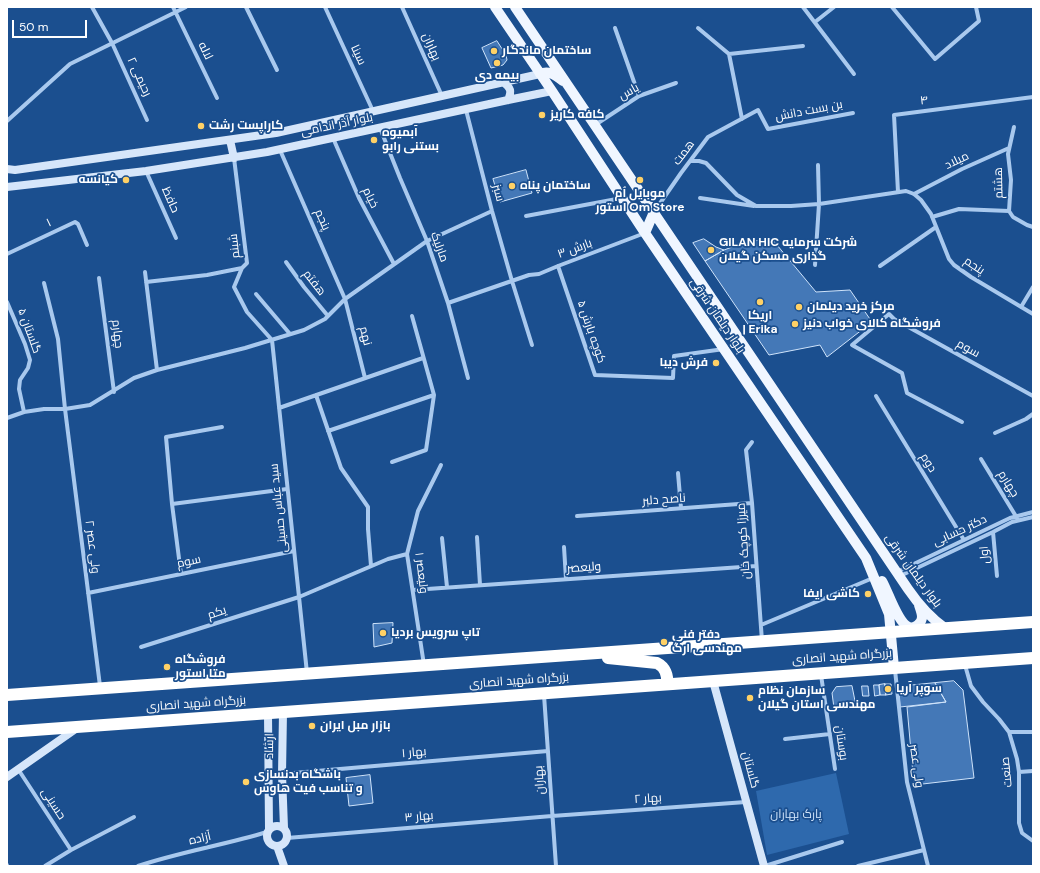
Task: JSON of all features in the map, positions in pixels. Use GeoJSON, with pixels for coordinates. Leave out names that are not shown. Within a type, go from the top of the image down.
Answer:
{"type":"FeatureCollection","features":[{"type":"Feature","properties":{"kind":"highway","name":"بزرگراه شهید انصاری"},"geometry":{"type":"LineString","coordinates":[[7,695],[1033,622]]}},
{"type":"Feature","properties":{"kind":"highway"},"geometry":{"type":"LineString","coordinates":[[569,655],[654,662],[662,666],[665,670],[667,684]]}},
{"type":"Feature","properties":{"kind":"highway","name":"بزرگراه شهید انصاری"},"geometry":{"type":"LineString","coordinates":[[7,732],[1033,658]]}},
{"type":"Feature","properties":{"kind":"main road","name":"بلوار دیلمان شرقی"},"geometry":{"type":"LineString","coordinates":[[495,7],[645,234],[866,558],[889,614],[894,668]]}},
{"type":"Feature","properties":{"kind":"main road","name":"بلوار دیلمان شرقی"},"geometry":{"type":"LineString","coordinates":[[515,7],[918,604],[933,620],[945,628]]}},
{"type":"Feature","properties":{"kind":"main road"},"geometry":{"type":"LineString","coordinates":[[540,74],[544,72],[551,73],[568,85]]}},
{"type":"Feature","properties":{"kind":"main road","name":"بلوار آذر اندامی"},"geometry":{"type":"LineString","coordinates":[[7,169],[15,170],[276,133],[540,74]]}},
{"type":"Feature","properties":{"kind":"main road"},"geometry":{"type":"LineString","coordinates":[[503,82],[510,87],[511,93],[508,100]]}},
{"type":"Feature","properties":{"kind":"main road","name":"بلوار آذر اندامی"},"geometry":{"type":"LineString","coordinates":[[7,187],[146,171],[280,150],[508,100],[552,92]]}},
{"type":"Feature","properties":{"kind":"main road"},"geometry":{"type":"LineString","coordinates":[[230,140],[234,158]]}},
{"type":"Feature","properties":{"kind":"main road"},"geometry":{"type":"LineString","coordinates":[[645,234],[654,212]]}},
{"type":"Feature","properties":{"kind":"main road"},"geometry":{"type":"LineString","coordinates":[[866,558],[881,579],[897,614],[906,626],[915,627],[920,622],[922,615],[918,604]]}},
{"type":"Feature","properties":{"kind":"main road","name":"گلستان"},"geometry":{"type":"LineString","coordinates":[[712,681],[764,866]]}},
{"type":"Feature","properties":{"kind":"main road","name":"ارشاد"},"geometry":{"type":"LineString","coordinates":[[283,712],[282,774],[284,828]]}},
{"type":"Feature","properties":{"kind":"main road","name":"ارشاد"},"geometry":{"type":"LineString","coordinates":[[268,713],[268,831]]}},
{"type":"Feature","properties":{"kind":"main road"},"geometry":{"type":"LineString","coordinates":[[7,777],[79,726]]}},
{"type":"Feature","properties":{"kind":"main road"},"geometry":{"type":"LineString","coordinates":[[274,826],[281,826],[284,828],[287,838],[284,844],[274,846],[268,842],[266,835],[268,831],[274,826]]}},
{"type":"Feature","properties":{"kind":"main road"},"geometry":{"type":"LineString","coordinates":[[277,846],[284,866]]}},
{"type":"Feature","properties":{"kind":"street","name":"رحیمی ۲"},"geometry":{"type":"LineString","coordinates":[[92,7],[112,43],[147,120]]}},
{"type":"Feature","properties":{"kind":"street","name":"لاله"},"geometry":{"type":"LineString","coordinates":[[173,7],[217,98]]}},
{"type":"Feature","properties":{"kind":"street"},"geometry":{"type":"LineString","coordinates":[[7,121],[70,64],[186,7]]}},
{"type":"Feature","properties":{"kind":"street"},"geometry":{"type":"LineString","coordinates":[[246,7],[277,70]]}},
{"type":"Feature","properties":{"kind":"street","name":"سینا"},"geometry":{"type":"LineString","coordinates":[[324,7],[373,111]]}},
{"type":"Feature","properties":{"kind":"street","name":"بهاران"},"geometry":{"type":"LineString","coordinates":[[402,7],[442,96]]}},
{"type":"Feature","properties":{"kind":"street"},"geometry":{"type":"LineString","coordinates":[[803,7],[854,74]]}},
{"type":"Feature","properties":{"kind":"street"},"geometry":{"type":"LineString","coordinates":[[815,22],[834,7]]}},
{"type":"Feature","properties":{"kind":"street"},"geometry":{"type":"LineString","coordinates":[[892,7],[935,59],[979,21],[976,7]]}},
{"type":"Feature","properties":{"kind":"street"},"geometry":{"type":"LineString","coordinates":[[615,28],[639,96]]}},
{"type":"Feature","properties":{"kind":"street"},"geometry":{"type":"LineString","coordinates":[[698,28],[729,54],[742,119]]}},
{"type":"Feature","properties":{"kind":"street"},"geometry":{"type":"LineString","coordinates":[[729,54],[803,46]]}},
{"type":"Feature","properties":{"kind":"street","name":"یاس"},"geometry":{"type":"LineString","coordinates":[[595,125],[639,96],[676,83]]}},
{"type":"Feature","properties":{"kind":"street","name":"۴"},"geometry":{"type":"LineString","coordinates":[[898,192],[894,115],[1033,97]]}},
{"type":"Feature","properties":{"kind":"street","name":"سبز"},"geometry":{"type":"LineString","coordinates":[[466,110],[492,211],[532,345]]}},
{"type":"Feature","properties":{"kind":"street","name":"همت"},"geometry":{"type":"LineString","coordinates":[[654,212],[708,137],[758,110],[768,129]]}},
{"type":"Feature","properties":{"kind":"street","name":"بن بست دانش"},"geometry":{"type":"LineString","coordinates":[[768,129],[853,113]]}},
{"type":"Feature","properties":{"kind":"street","name":"هشتم"},"geometry":{"type":"LineString","coordinates":[[1014,127],[1008,154],[1011,180],[1009,211],[1013,217],[1033,227]]}},
{"type":"Feature","properties":{"kind":"street","name":"مارلیک"},"geometry":{"type":"LineString","coordinates":[[380,128],[427,241],[448,303],[468,378]]}},
{"type":"Feature","properties":{"kind":"street","name":"خیام"},"geometry":{"type":"LineString","coordinates":[[333,138],[359,198],[394,264]]}},
{"type":"Feature","properties":{"kind":"street","name":"میلاد"},"geometry":{"type":"LineString","coordinates":[[914,194],[962,168],[1009,148]]}},
{"type":"Feature","properties":{"kind":"street","name":"پنجم"},"geometry":{"type":"LineString","coordinates":[[280,150],[345,299]]}},
{"type":"Feature","properties":{"kind":"street","name":"شبنم"},"geometry":{"type":"LineString","coordinates":[[234,158],[247,256],[247,263],[242,268],[234,287],[247,312],[272,340]]}},
{"type":"Feature","properties":{"kind":"street"},"geometry":{"type":"LineString","coordinates":[[690,161],[706,163],[737,195],[756,206]]}},
{"type":"Feature","properties":{"kind":"street"},"geometry":{"type":"LineString","coordinates":[[815,265],[819,204],[818,165]]}},
{"type":"Feature","properties":{"kind":"street","name":"حافظ"},"geometry":{"type":"LineString","coordinates":[[146,171],[176,238]]}},
{"type":"Feature","properties":{"kind":"street"},"geometry":{"type":"LineString","coordinates":[[700,198],[756,206],[819,204],[906,191],[914,194]]}},
{"type":"Feature","properties":{"kind":"street","name":"پنجم"},"geometry":{"type":"LineString","coordinates":[[914,194],[921,200],[932,218],[949,259],[954,265],[971,278],[1033,314]]}},
{"type":"Feature","properties":{"kind":"street"},"geometry":{"type":"LineString","coordinates":[[526,216],[622,198]]}},
{"type":"Feature","properties":{"kind":"street"},"geometry":{"type":"LineString","coordinates":[[932,218],[959,209],[1009,211]]}},
{"type":"Feature","properties":{"kind":"street"},"geometry":{"type":"LineString","coordinates":[[7,418],[24,412],[90,405],[114,392],[134,378],[157,370],[244,348],[304,330],[325,319],[345,299],[427,241],[492,211]]}},
{"type":"Feature","properties":{"kind":"street","name":"۱"},"geometry":{"type":"LineString","coordinates":[[7,254],[75,222],[78,224],[87,245]]}},
{"type":"Feature","properties":{"kind":"street"},"geometry":{"type":"LineString","coordinates":[[880,266],[936,227]]}},
{"type":"Feature","properties":{"kind":"street","name":"بارش ۳"},"geometry":{"type":"LineString","coordinates":[[448,303],[529,275],[538,274],[645,234]]}},
{"type":"Feature","properties":{"kind":"street","name":"هفتم"},"geometry":{"type":"LineString","coordinates":[[286,262],[328,316]]}},
{"type":"Feature","properties":{"kind":"street","name":"کوچه بارش ۵"},"geometry":{"type":"LineString","coordinates":[[558,266],[595,375],[673,378],[674,356],[724,349]]}},
{"type":"Feature","properties":{"kind":"street"},"geometry":{"type":"LineString","coordinates":[[146,282],[208,275],[242,268]]}},
{"type":"Feature","properties":{"kind":"street"},"geometry":{"type":"LineString","coordinates":[[145,272],[157,370]]}},
{"type":"Feature","properties":{"kind":"street","name":"چهارم"},"geometry":{"type":"LineString","coordinates":[[99,278],[114,392]]}},
{"type":"Feature","properties":{"kind":"street","name":"ولی عصر ۲"},"geometry":{"type":"LineString","coordinates":[[44,283],[58,339],[65,408],[100,688]]}},
{"type":"Feature","properties":{"kind":"street"},"geometry":{"type":"LineString","coordinates":[[1021,307],[1033,287]]}},
{"type":"Feature","properties":{"kind":"street"},"geometry":{"type":"LineString","coordinates":[[256,294],[290,334]]}},
{"type":"Feature","properties":{"kind":"street","name":"نهم"},"geometry":{"type":"LineString","coordinates":[[345,299],[365,378]]}},
{"type":"Feature","properties":{"kind":"street","name":"گلستان ۵"},"geometry":{"type":"LineString","coordinates":[[7,302],[25,344],[30,360],[28,368],[20,380],[19,388],[24,412]]}},
{"type":"Feature","properties":{"kind":"street","name":"سوم"},"geometry":{"type":"LineString","coordinates":[[962,422],[906,393],[902,374],[852,344],[889,314],[894,319],[1033,396]]}},
{"type":"Feature","properties":{"kind":"street"},"geometry":{"type":"LineString","coordinates":[[392,462],[426,450],[434,395],[412,316]]}},
{"type":"Feature","properties":{"kind":"street","name":"سید عباس حسینی"},"geometry":{"type":"LineString","coordinates":[[272,340],[307,674]]}},
{"type":"Feature","properties":{"kind":"street"},"geometry":{"type":"LineString","coordinates":[[279,408],[424,358]]}},
{"type":"Feature","properties":{"kind":"street"},"geometry":{"type":"LineString","coordinates":[[316,395],[341,468],[368,507],[371,566]]}},
{"type":"Feature","properties":{"kind":"street"},"geometry":{"type":"LineString","coordinates":[[328,432],[434,395]]}},
{"type":"Feature","properties":{"kind":"street","name":"دوم"},"geometry":{"type":"LineString","coordinates":[[876,396],[964,540]]}},
{"type":"Feature","properties":{"kind":"street"},"geometry":{"type":"LineString","coordinates":[[995,433],[1026,419],[1033,414]]}},
{"type":"Feature","properties":{"kind":"street"},"geometry":{"type":"LineString","coordinates":[[181,574],[172,504],[166,437],[222,427]]}},
{"type":"Feature","properties":{"kind":"street","name":"میرزا کوچک خان"},"geometry":{"type":"LineString","coordinates":[[752,442],[746,450],[752,503],[762,641]]}},
{"type":"Feature","properties":{"kind":"street","name":"چهارم"},"geometry":{"type":"LineString","coordinates":[[981,459],[1017,518]]}},
{"type":"Feature","properties":{"kind":"street","name":"ولیعصر ۱"},"geometry":{"type":"LineString","coordinates":[[424,665],[406,554],[418,511],[441,465]]}},
{"type":"Feature","properties":{"kind":"street"},"geometry":{"type":"LineString","coordinates":[[678,473],[680,508]]}},
{"type":"Feature","properties":{"kind":"street"},"geometry":{"type":"LineString","coordinates":[[172,504],[287,489]]}},
{"type":"Feature","properties":{"kind":"street","name":"ناصح دلبر"},"geometry":{"type":"LineString","coordinates":[[577,516],[752,503]]}},
{"type":"Feature","properties":{"kind":"street","name":"دکتر حسابی"},"geometry":{"type":"LineString","coordinates":[[898,574],[993,532],[1017,518],[1033,512]]}},
{"type":"Feature","properties":{"kind":"street","name":"دکتر حسابی"},"geometry":{"type":"LineString","coordinates":[[898,574],[1010,518],[1033,516]]}},
{"type":"Feature","properties":{"kind":"street","name":"اول"},"geometry":{"type":"LineString","coordinates":[[993,532],[997,576]]}},
{"type":"Feature","properties":{"kind":"street"},"geometry":{"type":"LineString","coordinates":[[477,537],[480,585]]}},
{"type":"Feature","properties":{"kind":"street"},"geometry":{"type":"LineString","coordinates":[[442,538],[447,587]]}},
{"type":"Feature","properties":{"kind":"street"},"geometry":{"type":"LineString","coordinates":[[564,547],[566,579]]}},
{"type":"Feature","properties":{"kind":"street","name":"سوم"},"geometry":{"type":"LineString","coordinates":[[88,592],[294,551]]}},
{"type":"Feature","properties":{"kind":"street","name":"یکم"},"geometry":{"type":"LineString","coordinates":[[142,647],[299,597],[388,559],[406,554]]}},
{"type":"Feature","properties":{"kind":"street","name":"ولیعصر"},"geometry":{"type":"LineString","coordinates":[[413,590],[756,566]]}},
{"type":"Feature","properties":{"kind":"street"},"geometry":{"type":"LineString","coordinates":[[761,625],[874,578]]}},
{"type":"Feature","properties":{"kind":"street","name":"صنعت"},"geometry":{"type":"LineString","coordinates":[[965,663],[971,686],[1009,732],[1017,759],[1019,772],[1019,823],[1022,833],[1033,841]]}},
{"type":"Feature","properties":{"kind":"street","name":"ولی عصر"},"geometry":{"type":"LineString","coordinates":[[894,668],[907,782],[928,866]]}},
{"type":"Feature","properties":{"kind":"street","name":"بوستان"},"geometry":{"type":"LineString","coordinates":[[821,673],[835,769]]}},
{"type":"Feature","properties":{"kind":"street","name":"بهاران"},"geometry":{"type":"LineString","coordinates":[[544,693],[556,866]]}},
{"type":"Feature","properties":{"kind":"street"},"geometry":{"type":"LineString","coordinates":[[1009,732],[1033,732]]}},
{"type":"Feature","properties":{"kind":"street"},"geometry":{"type":"LineString","coordinates":[[785,739],[830,734]]}},
{"type":"Feature","properties":{"kind":"street","name":"بهار ۱"},"geometry":{"type":"LineString","coordinates":[[282,774],[548,751]]}},
{"type":"Feature","properties":{"kind":"street","name":"حسینی"},"geometry":{"type":"LineString","coordinates":[[18,769],[71,850]]}},
{"type":"Feature","properties":{"kind":"street"},"geometry":{"type":"LineString","coordinates":[[1019,772],[1033,771]]}},
{"type":"Feature","properties":{"kind":"street","name":"بهار ۲"},"geometry":{"type":"LineString","coordinates":[[552,816],[746,802]]}},
{"type":"Feature","properties":{"kind":"street","name":"بهار ۳"},"geometry":{"type":"LineString","coordinates":[[287,838],[552,816]]}},
{"type":"Feature","properties":{"kind":"street"},"geometry":{"type":"LineString","coordinates":[[44,866],[134,817]]}},
{"type":"Feature","properties":{"kind":"street","name":"آزاده"},"geometry":{"type":"LineString","coordinates":[[138,866],[162,858],[248,838],[268,831]]}},
{"type":"Feature","properties":{"kind":"street"},"geometry":{"type":"LineString","coordinates":[[764,866],[842,842]]}},
{"type":"Feature","properties":{"kind":"street"},"geometry":{"type":"LineString","coordinates":[[858,866],[924,850]]}},
{"type":"Feature","properties":{"kind":"green space","name":"پارک بهاران"},"geometry":{"type":"Polygon","coordinates":[[[836,773],[849,834],[767,855],[756,791],[836,773]]]}},
{"type":"Feature","properties":{"kind":"building","name":"ساختمان ماندگار"},"geometry":{"type":"Polygon","coordinates":[[[497,41],[506,55],[507,60],[503,65],[491,68],[482,48],[497,41]]]}},
{"type":"Feature","properties":{"kind":"building","name":"ساختمان پناه"},"geometry":{"type":"Polygon","coordinates":[[[526,170],[532,193],[500,202],[493,179],[526,170]]]}},
{"type":"Feature","properties":{"kind":"building","name":"GILAN HIC شرکت سرمایه گذاری مسکن گیلان"},"geometry":{"type":"Polygon","coordinates":[[[704,239],[716,247],[724,250],[705,261],[693,243],[704,239]]]}},
{"type":"Feature","properties":{"kind":"building","name":"مرکز خرید دیلمان"},"geometry":{"type":"Polygon","coordinates":[[[772,239],[816,292],[850,290],[872,322],[827,357],[820,345],[769,355],[705,261],[724,250],[746,242],[772,239]]]}},
{"type":"Feature","properties":{"kind":"building","name":"تاپ سرویس بردیا"},"geometry":{"type":"Polygon","coordinates":[[[393,623],[392,643],[374,647],[373,624],[393,623]]]}},
{"type":"Feature","properties":{"kind":"building"},"geometry":{"type":"Polygon","coordinates":[[[954,681],[963,690],[974,778],[914,785],[907,707],[946,702],[935,683],[954,681]]]}},
{"type":"Feature","properties":{"kind":"building"},"geometry":{"type":"Polygon","coordinates":[[[935,683],[946,702],[900,707],[899,693],[905,686],[935,683]]]}},
{"type":"Feature","properties":{"kind":"building","name":"سوپر آریا"},"geometry":{"type":"Polygon","coordinates":[[[885,684],[891,684],[892,694],[886,695],[885,684]]]}},
{"type":"Feature","properties":{"kind":"building"},"geometry":{"type":"Polygon","coordinates":[[[885,684],[886,695],[880,695],[879,685],[885,684]]]}},
{"type":"Feature","properties":{"kind":"building"},"geometry":{"type":"Polygon","coordinates":[[[874,685],[879,685],[880,695],[875,696],[874,685]]]}},
{"type":"Feature","properties":{"kind":"building"},"geometry":{"type":"Polygon","coordinates":[[[852,686],[856,706],[834,708],[832,693],[836,687],[852,686]]]}},
{"type":"Feature","properties":{"kind":"building"},"geometry":{"type":"Polygon","coordinates":[[[862,686],[868,686],[869,696],[863,696],[862,686]]]}},
{"type":"Feature","properties":{"kind":"building"},"geometry":{"type":"Polygon","coordinates":[[[370,775],[373,803],[349,806],[346,778],[370,775]]]}},
{"type":"Feature","properties":{"kind":"place","name":"ساختمان ماندگار"},"geometry":{"type":"Point","coordinates":[494,51]}},
{"type":"Feature","properties":{"kind":"place","name":"بیمه دی"},"geometry":{"type":"Point","coordinates":[497,63]}},
{"type":"Feature","properties":{"kind":"place","name":"کافه کاریز"},"geometry":{"type":"Point","coordinates":[542,115]}},
{"type":"Feature","properties":{"kind":"place","name":"کاراپست رشت"},"geometry":{"type":"Point","coordinates":[201,126]}},
{"type":"Feature","properties":{"kind":"place","name":"آبمیوه بستنی رابو"},"geometry":{"type":"Point","coordinates":[374,140]}},
{"type":"Feature","properties":{"kind":"place","name":"کیانسه"},"geometry":{"type":"Point","coordinates":[126,180]}},
{"type":"Feature","properties":{"kind":"place","name":"موبایل اُم استور Om Store"},"geometry":{"type":"Point","coordinates":[640,180]}},
{"type":"Feature","properties":{"kind":"place","name":"ساختمان پناه"},"geometry":{"type":"Point","coordinates":[512,186]}},
{"type":"Feature","properties":{"kind":"place","name":"GILAN HIC شرکت سرمایه گذاری مسکن گیلان"},"geometry":{"type":"Point","coordinates":[711,250]}},
{"type":"Feature","properties":{"kind":"place","name":"اریکا | Erika"},"geometry":{"type":"Point","coordinates":[760,302]}},
{"type":"Feature","properties":{"kind":"place","name":"مرکز خرید دیلمان"},"geometry":{"type":"Point","coordinates":[799,307]}},
{"type":"Feature","properties":{"kind":"place","name":"فروشگاه کالای خواب دنیز"},"geometry":{"type":"Point","coordinates":[795,324]}},
{"type":"Feature","properties":{"kind":"place","name":"فرش دیبا"},"geometry":{"type":"Point","coordinates":[716,363]}},
{"type":"Feature","properties":{"kind":"place","name":"کاشی ایفا"},"geometry":{"type":"Point","coordinates":[868,594]}},
{"type":"Feature","properties":{"kind":"place","name":"تاپ سرویس بردیا"},"geometry":{"type":"Point","coordinates":[383,633]}},
{"type":"Feature","properties":{"kind":"place","name":"دفتر فنی مهندسی ارگ"},"geometry":{"type":"Point","coordinates":[664,642]}},
{"type":"Feature","properties":{"kind":"place","name":"فروشگاه متا استور"},"geometry":{"type":"Point","coordinates":[167,667]}},
{"type":"Feature","properties":{"kind":"place","name":"سوپر آریا"},"geometry":{"type":"Point","coordinates":[888,689]}},
{"type":"Feature","properties":{"kind":"place","name":"سازمان نظام مهندسی استان گیلان"},"geometry":{"type":"Point","coordinates":[750,698]}},
{"type":"Feature","properties":{"kind":"place","name":"بازار مبل ایران"},"geometry":{"type":"Point","coordinates":[312,726]}},
{"type":"Feature","properties":{"kind":"place","name":"باشگاه بدنسازی و تناسب فیت هاوس"},"geometry":{"type":"Point","coordinates":[246,782]}}]}
